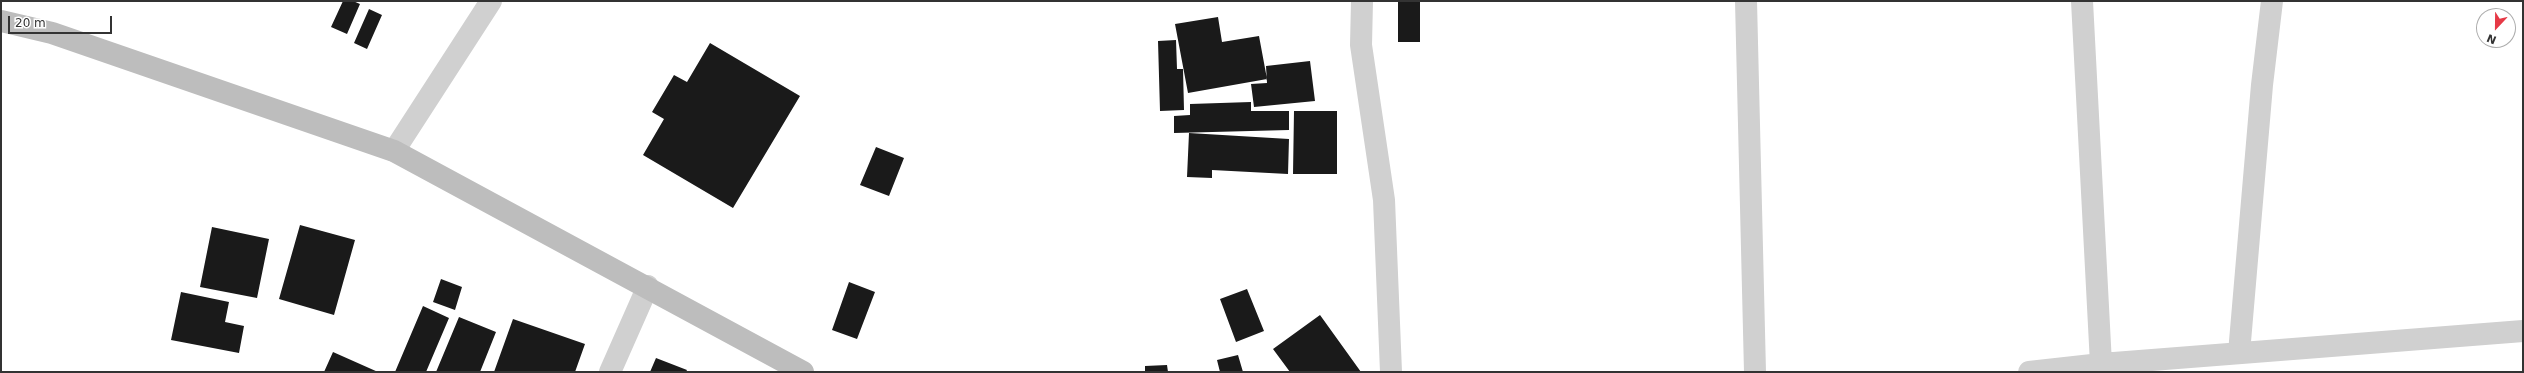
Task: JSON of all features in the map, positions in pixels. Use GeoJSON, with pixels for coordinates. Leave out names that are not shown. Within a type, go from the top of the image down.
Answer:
{"type":"FeatureCollection","features":[{"type":"Feature","properties":{"kind":"street"},"geometry":{"type":"LineString","coordinates":[[394,151],[490,1]]}},
{"type":"Feature","properties":{"kind":"street"},"geometry":{"type":"LineString","coordinates":[[1362,1],[1361,45],[1384,200],[1391,372]]}},
{"type":"Feature","properties":{"kind":"street"},"geometry":{"type":"LineString","coordinates":[[1746,1],[1754,372]]}},
{"type":"Feature","properties":{"kind":"street"},"geometry":{"type":"LineString","coordinates":[[2082,1],[2101,364]]}},
{"type":"Feature","properties":{"kind":"street"},"geometry":{"type":"LineString","coordinates":[[2239,353],[2262,85],[2272,1]]}},
{"type":"Feature","properties":{"kind":"street"},"geometry":{"type":"LineString","coordinates":[[1,21],[52,33],[394,151],[648,286],[803,372]]}},
{"type":"Feature","properties":{"kind":"street"},"geometry":{"type":"LineString","coordinates":[[610,372],[648,286]]}},
{"type":"Feature","properties":{"kind":"street"},"geometry":{"type":"LineString","coordinates":[[2029,372],[2101,364],[2523,331]]}},
{"type":"Feature","properties":{"kind":"building"},"geometry":{"type":"Polygon","coordinates":[[[343,1],[353,1],[360,4],[347,34],[331,27],[343,1]]]}},
{"type":"Feature","properties":{"kind":"building"},"geometry":{"type":"Polygon","coordinates":[[[1398,1],[1420,1],[1420,42],[1398,42],[1398,1]]]}},
{"type":"Feature","properties":{"kind":"building"},"geometry":{"type":"Polygon","coordinates":[[[369,9],[382,15],[367,49],[354,43],[369,9]]]}},
{"type":"Feature","properties":{"kind":"building"},"geometry":{"type":"Polygon","coordinates":[[[1218,17],[1222,42],[1259,36],[1267,79],[1188,93],[1175,24],[1218,17]]]}},
{"type":"Feature","properties":{"kind":"building"},"geometry":{"type":"Polygon","coordinates":[[[1176,40],[1177,69],[1183,69],[1184,110],[1160,111],[1158,41],[1176,40]]]}},
{"type":"Feature","properties":{"kind":"building"},"geometry":{"type":"Polygon","coordinates":[[[710,43],[800,96],[733,208],[643,155],[664,119],[652,112],[674,75],[687,82],[710,43]]]}},
{"type":"Feature","properties":{"kind":"building"},"geometry":{"type":"Polygon","coordinates":[[[1310,61],[1315,101],[1254,107],[1251,84],[1267,83],[1266,66],[1310,61]]]}},
{"type":"Feature","properties":{"kind":"building"},"geometry":{"type":"Polygon","coordinates":[[[1251,102],[1251,111],[1289,111],[1289,130],[1174,133],[1174,116],[1190,115],[1190,104],[1251,102]]]}},
{"type":"Feature","properties":{"kind":"building"},"geometry":{"type":"Polygon","coordinates":[[[1294,111],[1337,111],[1337,174],[1293,174],[1294,111]]]}},
{"type":"Feature","properties":{"kind":"building"},"geometry":{"type":"Polygon","coordinates":[[[1189,133],[1289,139],[1288,174],[1212,170],[1212,178],[1187,177],[1189,133]]]}},
{"type":"Feature","properties":{"kind":"building"},"geometry":{"type":"Polygon","coordinates":[[[876,147],[904,158],[889,196],[860,185],[876,147]]]}},
{"type":"Feature","properties":{"kind":"building"},"geometry":{"type":"Polygon","coordinates":[[[300,225],[355,240],[334,315],[279,299],[300,225]]]}},
{"type":"Feature","properties":{"kind":"building"},"geometry":{"type":"Polygon","coordinates":[[[212,227],[269,239],[257,298],[200,287],[212,227]]]}},
{"type":"Feature","properties":{"kind":"building"},"geometry":{"type":"Polygon","coordinates":[[[441,279],[462,287],[455,310],[433,302],[441,279]]]}},
{"type":"Feature","properties":{"kind":"building"},"geometry":{"type":"Polygon","coordinates":[[[849,282],[875,292],[857,339],[832,330],[849,282]]]}},
{"type":"Feature","properties":{"kind":"building"},"geometry":{"type":"Polygon","coordinates":[[[1247,289],[1264,331],[1236,342],[1220,299],[1247,289]]]}},
{"type":"Feature","properties":{"kind":"building"},"geometry":{"type":"Polygon","coordinates":[[[181,292],[229,302],[225,322],[244,326],[239,353],[171,340],[181,292]]]}},
{"type":"Feature","properties":{"kind":"building"},"geometry":{"type":"Polygon","coordinates":[[[423,306],[449,318],[426,372],[395,372],[423,306]]]}},
{"type":"Feature","properties":{"kind":"building"},"geometry":{"type":"Polygon","coordinates":[[[1320,315],[1361,372],[1290,372],[1273,349],[1320,315]]]}},
{"type":"Feature","properties":{"kind":"building"},"geometry":{"type":"Polygon","coordinates":[[[459,317],[496,332],[480,372],[436,372],[459,317]]]}},
{"type":"Feature","properties":{"kind":"building"},"geometry":{"type":"Polygon","coordinates":[[[513,319],[585,344],[575,372],[494,372],[513,319]]]}},
{"type":"Feature","properties":{"kind":"building"},"geometry":{"type":"Polygon","coordinates":[[[333,352],[378,372],[324,372],[333,352]]]}},
{"type":"Feature","properties":{"kind":"building"},"geometry":{"type":"Polygon","coordinates":[[[1238,355],[1243,372],[1220,372],[1217,360],[1238,355]]]}},
{"type":"Feature","properties":{"kind":"building"},"geometry":{"type":"Polygon","coordinates":[[[656,358],[687,370],[686,372],[650,372],[656,358]]]}},
{"type":"Feature","properties":{"kind":"building"},"geometry":{"type":"Polygon","coordinates":[[[1167,365],[1168,372],[1145,372],[1145,366],[1167,365]]]}}]}
